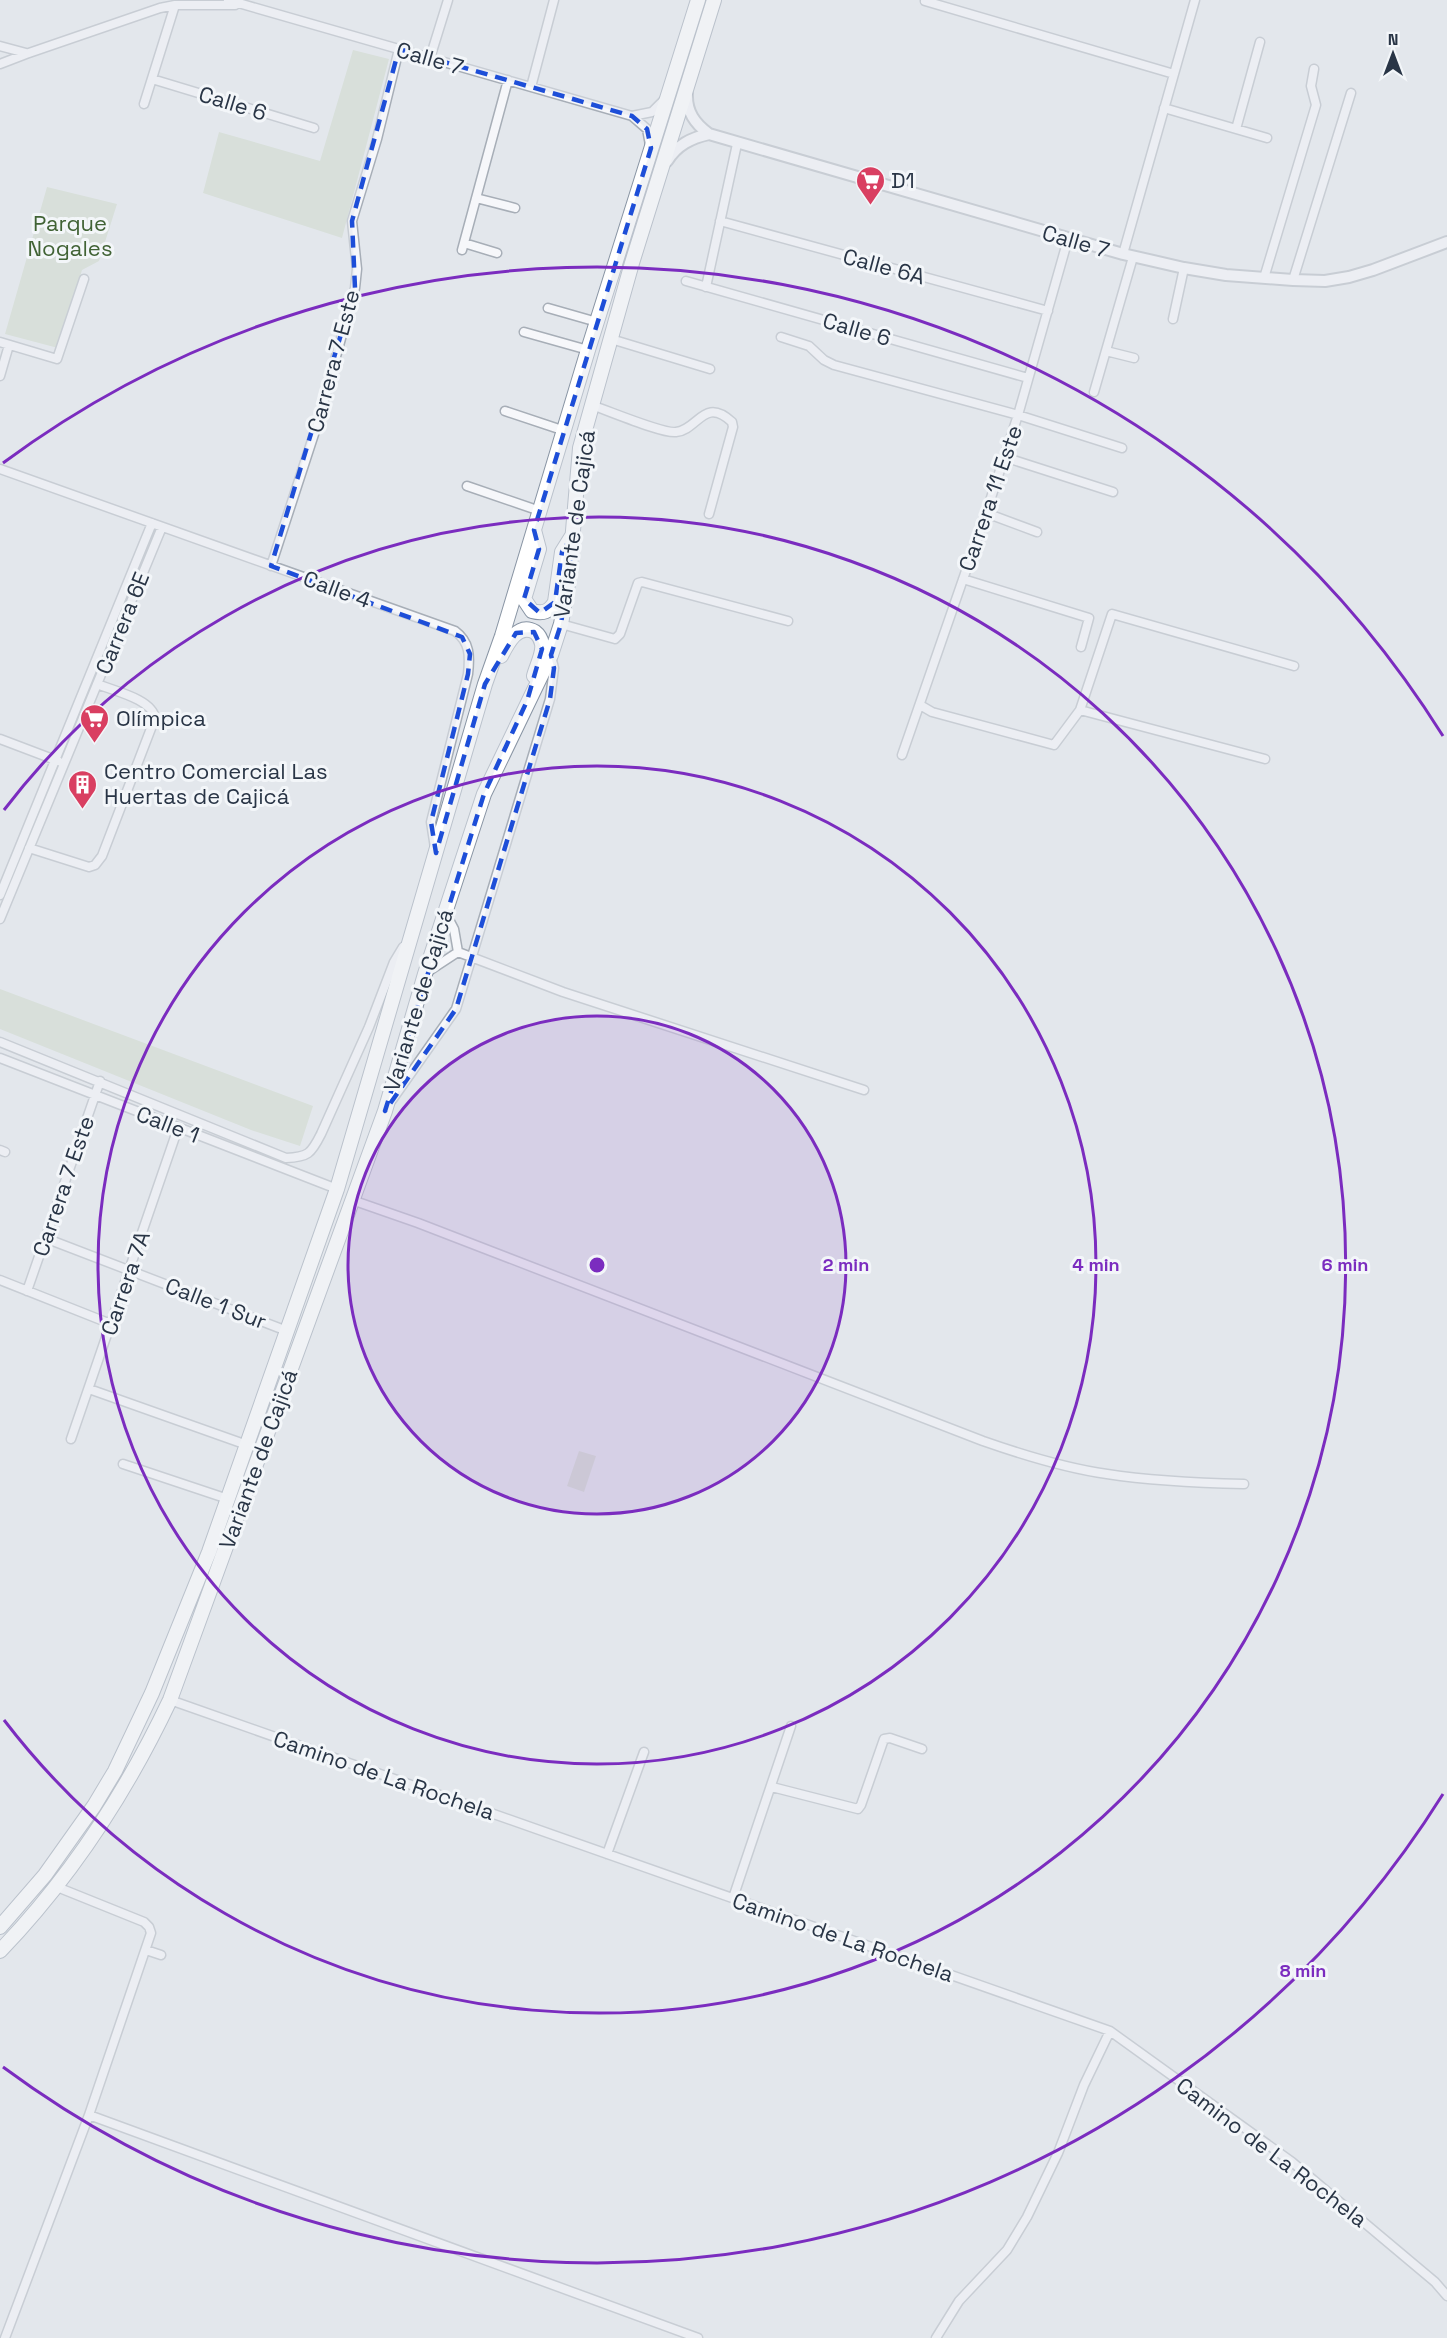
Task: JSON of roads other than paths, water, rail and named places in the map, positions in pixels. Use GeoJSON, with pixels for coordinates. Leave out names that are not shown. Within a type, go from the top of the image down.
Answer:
{"type":"FeatureCollection","features":[{"type":"Feature","properties":{"kind":"highway","name":"Variante de Cajicá"},"geometry":{"type":"LineString","coordinates":[[0,1927],[45,1875],[94,1806],[115,1771],[152,1693],[210,1552],[337,1189],[485,684],[698,0]]}},
{"type":"Feature","properties":{"kind":"highway","name":"Variante de Cajicá"},"geometry":{"type":"LineString","coordinates":[[0,1951],[57,1887],[110,1814],[149,1745],[170,1700],[385,1111],[425,974],[484,794],[551,655],[561,624],[574,534],[580,448],[632,263],[714,0]]}},
{"type":"Feature","properties":{"kind":"highway"},"geometry":{"type":"LineString","coordinates":[[534,530],[539,549],[524,599],[532,610],[540,613],[552,608],[555,602],[562,552],[574,534]]}},
{"type":"Feature","properties":{"kind":"highway"},"geometry":{"type":"LineString","coordinates":[[485,684],[516,633],[523,630],[534,632],[539,636],[542,649],[527,701]]}},
{"type":"Feature","properties":{"kind":"street","name":"Calle 7"},"geometry":{"type":"LineString","coordinates":[[228,0],[246,2],[632,116]]}},
{"type":"Feature","properties":{"kind":"street"},"geometry":{"type":"LineString","coordinates":[[430,58],[448,0]]}},
{"type":"Feature","properties":{"kind":"street"},"geometry":{"type":"LineString","coordinates":[[531,87],[554,0]]}},
{"type":"Feature","properties":{"kind":"street"},"geometry":{"type":"LineString","coordinates":[[1094,392],[1106,351],[1164,108],[1195,0]]}},
{"type":"Feature","properties":{"kind":"street"},"geometry":{"type":"LineString","coordinates":[[925,1],[1174,74]]}},
{"type":"Feature","properties":{"kind":"street"},"geometry":{"type":"LineString","coordinates":[[0,64],[172,3],[246,2]]}},
{"type":"Feature","properties":{"kind":"street"},"geometry":{"type":"LineString","coordinates":[[144,104],[172,3]]}},
{"type":"Feature","properties":{"kind":"street"},"geometry":{"type":"LineString","coordinates":[[1236,129],[1260,42]]}},
{"type":"Feature","properties":{"kind":"street"},"geometry":{"type":"LineString","coordinates":[[0,46],[26,54]]}},
{"type":"Feature","properties":{"kind":"street","name":"Carrera 7 Este"},"geometry":{"type":"LineString","coordinates":[[271,566],[316,426],[355,288],[357,269],[352,221],[377,139],[399,49]]}},
{"type":"Feature","properties":{"kind":"street"},"geometry":{"type":"LineString","coordinates":[[1264,278],[1316,105],[1311,86],[1314,69]]}},
{"type":"Feature","properties":{"kind":"street","name":"Calle 6"},"geometry":{"type":"LineString","coordinates":[[152,79],[314,128]]}},
{"type":"Feature","properties":{"kind":"street"},"geometry":{"type":"LineString","coordinates":[[497,253],[463,247],[508,80]]}},
{"type":"Feature","properties":{"kind":"street","name":"Calle 7"},"geometry":{"type":"LineString","coordinates":[[687,87],[686,101],[690,114],[698,126],[709,134],[1068,239],[1184,268],[1264,278],[1325,281],[1373,270],[1447,242]]}},
{"type":"Feature","properties":{"kind":"street"},"geometry":{"type":"LineString","coordinates":[[1293,280],[1351,93]]}},
{"type":"Feature","properties":{"kind":"street"},"geometry":{"type":"LineString","coordinates":[[632,116],[652,112],[667,98]]}},
{"type":"Feature","properties":{"kind":"street"},"geometry":{"type":"LineString","coordinates":[[1164,108],[1267,138]]}},
{"type":"Feature","properties":{"kind":"street"},"geometry":{"type":"LineString","coordinates":[[632,116],[647,129],[651,148]]}},
{"type":"Feature","properties":{"kind":"street"},"geometry":{"type":"LineString","coordinates":[[662,172],[668,160],[681,145],[709,134]]}},
{"type":"Feature","properties":{"kind":"street"},"geometry":{"type":"LineString","coordinates":[[706,287],[737,144]]}},
{"type":"Feature","properties":{"kind":"street"},"geometry":{"type":"LineString","coordinates":[[476,198],[515,208]]}},
{"type":"Feature","properties":{"kind":"street","name":"Calle 6A"},"geometry":{"type":"LineString","coordinates":[[720,221],[1048,311]]}},
{"type":"Feature","properties":{"kind":"street","name":"Carrera 11 Este"},"geometry":{"type":"LineString","coordinates":[[903,755],[1018,416],[1068,239]]}},
{"type":"Feature","properties":{"kind":"street"},"geometry":{"type":"LineString","coordinates":[[1173,319],[1184,268]]}},
{"type":"Feature","properties":{"kind":"street"},"geometry":{"type":"LineString","coordinates":[[0,342],[57,359],[84,279]]}},
{"type":"Feature","properties":{"kind":"street","name":"Calle 6"},"geometry":{"type":"LineString","coordinates":[[686,281],[1028,378]]}},
{"type":"Feature","properties":{"kind":"street"},"geometry":{"type":"LineString","coordinates":[[548,308],[597,322]]}},
{"type":"Feature","properties":{"kind":"street"},"geometry":{"type":"LineString","coordinates":[[524,332],[588,351]]}},
{"type":"Feature","properties":{"kind":"street"},"geometry":{"type":"LineString","coordinates":[[781,337],[809,346],[824,360],[834,365],[1018,416],[1122,448]]}},
{"type":"Feature","properties":{"kind":"street"},"geometry":{"type":"LineString","coordinates":[[611,339],[710,369]]}},
{"type":"Feature","properties":{"kind":"street"},"geometry":{"type":"LineString","coordinates":[[0,376],[9,345]]}},
{"type":"Feature","properties":{"kind":"street"},"geometry":{"type":"LineString","coordinates":[[1106,351],[1134,358]]}},
{"type":"Feature","properties":{"kind":"street"},"geometry":{"type":"LineString","coordinates":[[591,405],[669,432],[687,430],[702,414],[709,412],[727,417],[733,427],[709,514]]}},
{"type":"Feature","properties":{"kind":"street"},"geometry":{"type":"LineString","coordinates":[[505,411],[565,431]]}},
{"type":"Feature","properties":{"kind":"street"},"geometry":{"type":"LineString","coordinates":[[1004,457],[1113,492]]}},
{"type":"Feature","properties":{"kind":"street","name":"Calle 4"},"geometry":{"type":"LineString","coordinates":[[0,469],[454,631],[462,637],[470,654],[468,674],[431,822],[436,853]]}},
{"type":"Feature","properties":{"kind":"street"},"geometry":{"type":"LineString","coordinates":[[467,486],[540,511]]}},
{"type":"Feature","properties":{"kind":"street"},"geometry":{"type":"LineString","coordinates":[[986,513],[1036,532]]}},
{"type":"Feature","properties":{"kind":"street","name":"Carrera 6E"},"geometry":{"type":"LineString","coordinates":[[0,919],[152,523]]}},
{"type":"Feature","properties":{"kind":"street","name":"Carrera 6E"},"geometry":{"type":"LineString","coordinates":[[0,895],[59,762],[97,684],[162,527]]}},
{"type":"Feature","properties":{"kind":"street"},"geometry":{"type":"LineString","coordinates":[[963,579],[1089,618],[1081,647]]}},
{"type":"Feature","properties":{"kind":"street"},"geometry":{"type":"LineString","coordinates":[[561,624],[615,639],[620,634],[638,584],[642,582],[788,621]]}},
{"type":"Feature","properties":{"kind":"street"},"geometry":{"type":"LineString","coordinates":[[920,705],[932,712],[1054,745],[1080,710],[1112,614],[1294,666]]}},
{"type":"Feature","properties":{"kind":"street"},"geometry":{"type":"LineString","coordinates":[[385,1111],[429,1044],[456,1009],[549,699],[554,668],[551,655]]}},
{"type":"Feature","properties":{"kind":"street"},"geometry":{"type":"LineString","coordinates":[[29,848],[89,867],[95,865],[102,856],[155,718],[154,712],[145,703],[97,684]]}},
{"type":"Feature","properties":{"kind":"street"},"geometry":{"type":"LineString","coordinates":[[1080,710],[1265,759]]}},
{"type":"Feature","properties":{"kind":"street"},"geometry":{"type":"LineString","coordinates":[[0,739],[59,762]]}},
{"type":"Feature","properties":{"kind":"street"},"geometry":{"type":"LineString","coordinates":[[445,912],[454,929],[458,952]]}},
{"type":"Feature","properties":{"kind":"street","name":"Calle 1"},"geometry":{"type":"LineString","coordinates":[[0,1042],[286,1158],[302,1158],[314,1147],[369,1027],[394,962],[409,938]]}},
{"type":"Feature","properties":{"kind":"street"},"geometry":{"type":"LineString","coordinates":[[458,952],[563,992],[864,1090]]}},
{"type":"Feature","properties":{"kind":"street"},"geometry":{"type":"LineString","coordinates":[[425,974],[458,952]]}},
{"type":"Feature","properties":{"kind":"street","name":"Calle 1"},"geometry":{"type":"LineString","coordinates":[[0,1058],[337,1189]]}},
{"type":"Feature","properties":{"kind":"street","name":"Carrera 7 Este"},"geometry":{"type":"LineString","coordinates":[[27,1291],[100,1082]]}},
{"type":"Feature","properties":{"kind":"street","name":"Carrera 7A"},"geometry":{"type":"LineString","coordinates":[[71,1439],[178,1128]]}},
{"type":"Feature","properties":{"kind":"street"},"geometry":{"type":"LineString","coordinates":[[352,1200],[972,1437],[1030,1457],[1105,1474],[1183,1482],[1244,1484]]}},
{"type":"Feature","properties":{"kind":"street","name":"Calle 1 Sur"},"geometry":{"type":"LineString","coordinates":[[45,1238],[287,1331]]}},
{"type":"Feature","properties":{"kind":"street"},"geometry":{"type":"LineString","coordinates":[[0,1280],[111,1324]]}},
{"type":"Feature","properties":{"kind":"street"},"geometry":{"type":"LineString","coordinates":[[89,1389],[247,1445]]}},
{"type":"Feature","properties":{"kind":"street"},"geometry":{"type":"LineString","coordinates":[[123,1464],[228,1499]]}},
{"type":"Feature","properties":{"kind":"street","name":"Camino de La Rochela"},"geometry":{"type":"LineString","coordinates":[[170,1700],[1110,2031],[1292,2162],[1435,2282],[1447,2296]]}},
{"type":"Feature","properties":{"kind":"street"},"geometry":{"type":"LineString","coordinates":[[733,1898],[791,1726]]}},
{"type":"Feature","properties":{"kind":"street"},"geometry":{"type":"LineString","coordinates":[[772,1786],[858,1809],[884,1739],[890,1738],[922,1749]]}},
{"type":"Feature","properties":{"kind":"street"},"geometry":{"type":"LineString","coordinates":[[607,1854],[644,1752]]}},
{"type":"Feature","properties":{"kind":"street"},"geometry":{"type":"LineString","coordinates":[[5,2338],[89,2115],[151,1933],[144,1922],[57,1887]]}},
{"type":"Feature","properties":{"kind":"street"},"geometry":{"type":"LineString","coordinates":[[146,1950],[161,1955]]}},
{"type":"Feature","properties":{"kind":"street"},"geometry":{"type":"LineString","coordinates":[[936,2338],[959,2301],[1007,2250],[1027,2217],[1058,2153],[1084,2085],[1110,2031]]}},
{"type":"Feature","properties":{"kind":"street"},"geometry":{"type":"LineString","coordinates":[[89,2115],[698,2338]]}},
{"type":"Feature","properties":{"kind":"place","name":"D1"},"geometry":{"type":"Point","coordinates":[870,206]}},
{"type":"Feature","properties":{"kind":"place","name":"Olímpica"},"geometry":{"type":"Point","coordinates":[95,744]}},
{"type":"Feature","properties":{"kind":"place","name":"Centro Comercial Las Huertas de Cajicá"},"geometry":{"type":"Point","coordinates":[83,810]}},
{"type":"Feature","properties":{"kind":"park label","name":"Parque Nogales"},"geometry":{"type":"Point","coordinates":[70,236]}}]}
